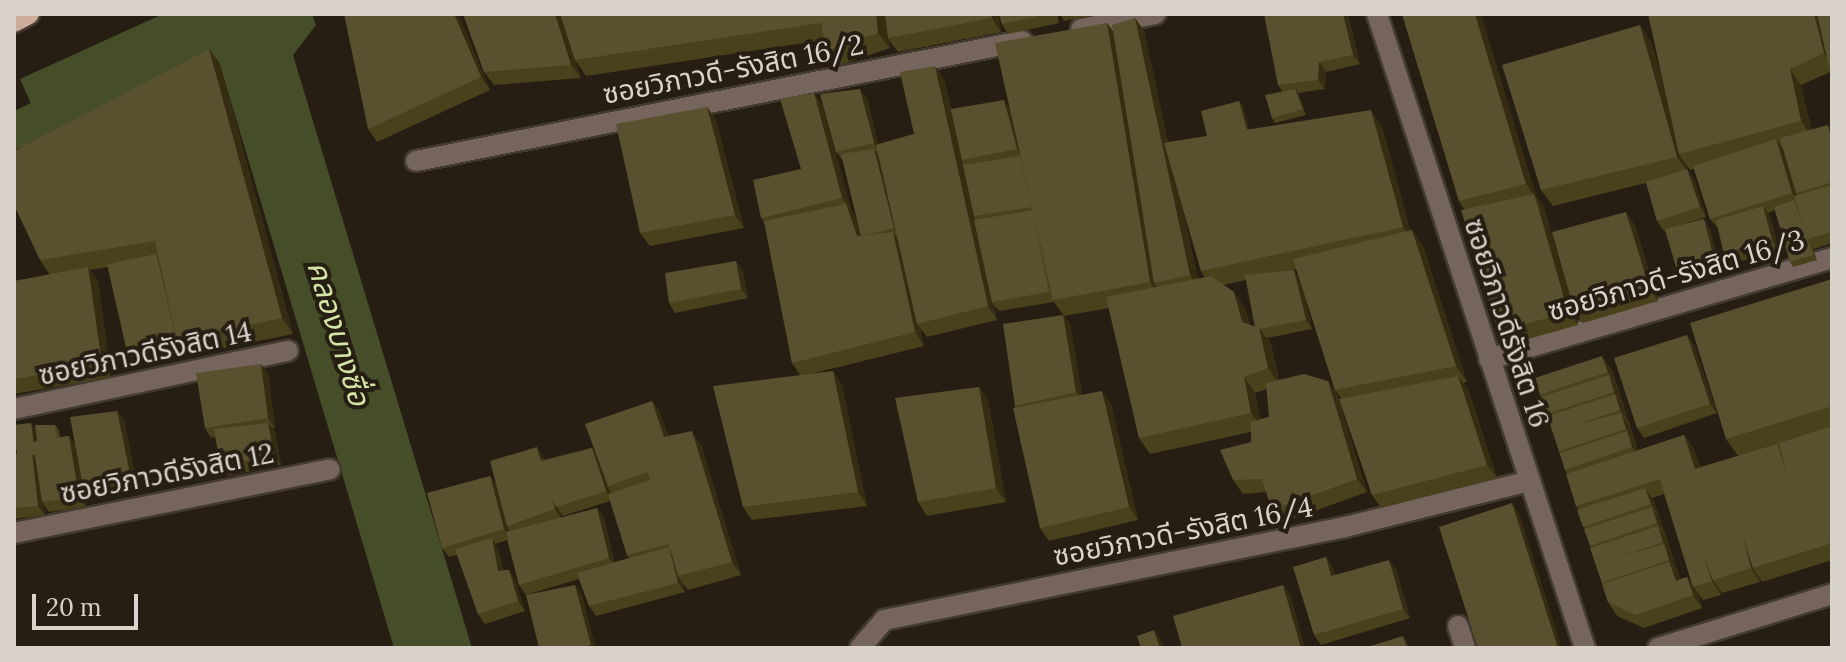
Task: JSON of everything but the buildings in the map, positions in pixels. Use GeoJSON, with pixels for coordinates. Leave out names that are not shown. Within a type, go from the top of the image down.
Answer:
{"type":"FeatureCollection","features":[{"type":"Feature","properties":{"kind":"main road"},"geometry":{"type":"LineString","coordinates":[[14,22],[29,14]]}},
{"type":"Feature","properties":{"kind":"street","name":"ซอยวิภาวดี-รังสิต 16/2"},"geometry":{"type":"LineString","coordinates":[[416,161],[1155,14]]}},
{"type":"Feature","properties":{"kind":"street","name":"ซอยวิภาวดีรังสิต 16"},"geometry":{"type":"LineString","coordinates":[[1377,14],[1585,648]]}},
{"type":"Feature","properties":{"kind":"street","name":"ซอยวิภาวดี-รังสิต 16/3"},"geometry":{"type":"LineString","coordinates":[[1489,359],[1832,258]]}},
{"type":"Feature","properties":{"kind":"street","name":"ซอยวิภาวดีรังสิต 14"},"geometry":{"type":"LineString","coordinates":[[14,409],[288,351]]}},
{"type":"Feature","properties":{"kind":"street","name":"ซอยวิภาวดีรังสิต 12"},"geometry":{"type":"LineString","coordinates":[[14,533],[330,469]]}},
{"type":"Feature","properties":{"kind":"street","name":"ซอยวิภาวดี-รังสิต 16/4"},"geometry":{"type":"LineString","coordinates":[[860,648],[884,620],[1345,527],[1529,481]]}},
{"type":"Feature","properties":{"kind":"street"},"geometry":{"type":"LineString","coordinates":[[1658,648],[1832,594]]}},
{"type":"Feature","properties":{"kind":"street"},"geometry":{"type":"LineString","coordinates":[[1458,626],[1465,648]]}},
{"type":"Feature","properties":{"kind":"water","name":"คลองบางซื่อ"},"geometry":{"type":"Polygon","coordinates":[[[163,14],[312,14],[316,25],[293,55],[472,648],[394,648],[220,65],[50,146],[20,79],[163,14]]]}},
{"type":"Feature","properties":{"kind":"waterway"},"geometry":{"type":"LineString","coordinates":[[14,131],[81,99]]}}]}
